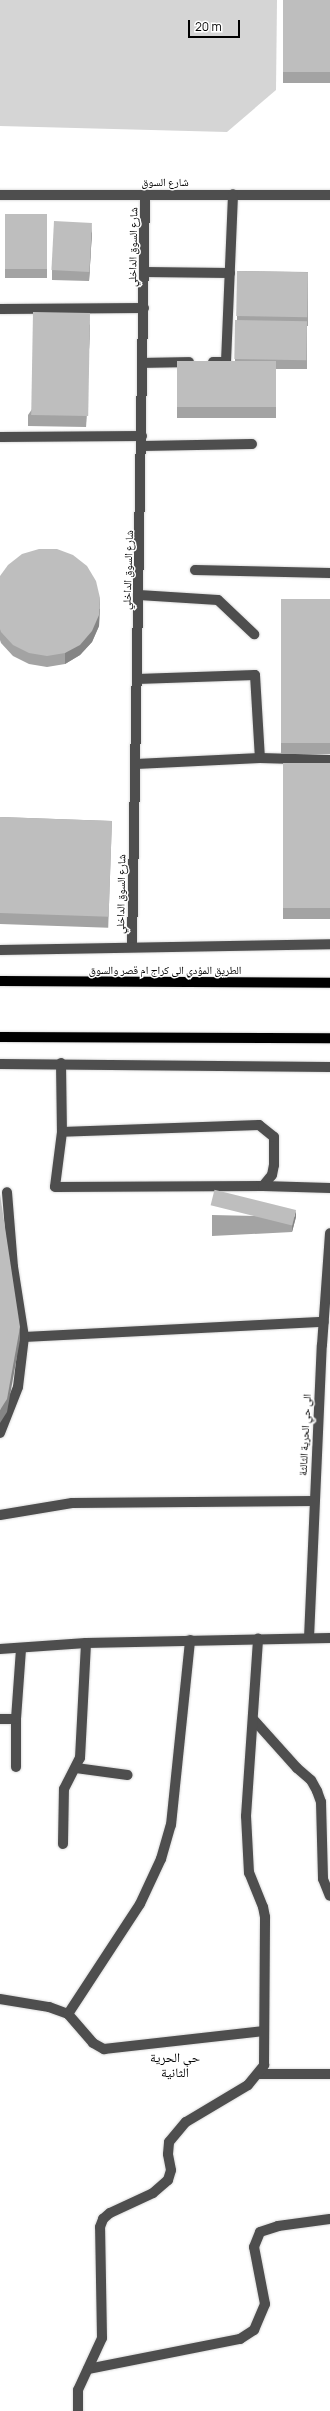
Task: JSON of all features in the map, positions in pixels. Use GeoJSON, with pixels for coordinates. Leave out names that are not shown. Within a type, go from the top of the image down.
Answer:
{"type":"FeatureCollection","features":[{"type":"Feature","properties":{"kind":"main road","name":"الطريق المؤدي الى كراج ام قصر والسوق"},"geometry":{"type":"LineString","coordinates":[[0,981],[330,983]]}},
{"type":"Feature","properties":{"kind":"main road"},"geometry":{"type":"LineString","coordinates":[[0,1037],[330,1038]]}},
{"type":"Feature","properties":{"kind":"street","name":"شارع السوق الداخلي"},"geometry":{"type":"LineString","coordinates":[[132,947],[146,194]]}},
{"type":"Feature","properties":{"kind":"street"},"geometry":{"type":"LineString","coordinates":[[143,363],[226,362],[233,194]]}},
{"type":"Feature","properties":{"kind":"street","name":"شارع السوق"},"geometry":{"type":"LineString","coordinates":[[0,195],[330,195]]}},
{"type":"Feature","properties":{"kind":"street"},"geometry":{"type":"LineString","coordinates":[[144,272],[230,273]]}},
{"type":"Feature","properties":{"kind":"street"},"geometry":{"type":"LineString","coordinates":[[0,309],[144,308]]}},
{"type":"Feature","properties":{"kind":"street"},"geometry":{"type":"LineString","coordinates":[[0,437],[252,444]]}},
{"type":"Feature","properties":{"kind":"street"},"geometry":{"type":"LineString","coordinates":[[195,570],[330,573]]}},
{"type":"Feature","properties":{"kind":"street"},"geometry":{"type":"LineString","coordinates":[[139,595],[218,600],[254,634]]}},
{"type":"Feature","properties":{"kind":"street"},"geometry":{"type":"LineString","coordinates":[[137,679],[255,675],[260,758]]}},
{"type":"Feature","properties":{"kind":"street"},"geometry":{"type":"LineString","coordinates":[[136,764],[260,758],[330,760]]}},
{"type":"Feature","properties":{"kind":"street"},"geometry":{"type":"LineString","coordinates":[[0,950],[330,944]]}},
{"type":"Feature","properties":{"kind":"street"},"geometry":{"type":"LineString","coordinates":[[61,1063],[63,1114],[55,1187],[263,1186],[330,1188]]}},
{"type":"Feature","properties":{"kind":"street"},"geometry":{"type":"LineString","coordinates":[[0,1064],[61,1063],[330,1066]]}},
{"type":"Feature","properties":{"kind":"street"},"geometry":{"type":"LineString","coordinates":[[62,1132],[260,1125],[274,1137],[272,1175],[263,1186]]}},
{"type":"Feature","properties":{"kind":"street"},"geometry":{"type":"LineString","coordinates":[[0,1433],[18,1387],[24,1337],[13,1267],[6,1192]]}},
{"type":"Feature","properties":{"kind":"street","name":"الى حي الحرية الثالثة"},"geometry":{"type":"LineString","coordinates":[[309,1638],[314,1502],[330,1233]]}},
{"type":"Feature","properties":{"kind":"street"},"geometry":{"type":"LineString","coordinates":[[24,1337],[324,1322]]}},
{"type":"Feature","properties":{"kind":"street"},"geometry":{"type":"LineString","coordinates":[[0,1516],[72,1503],[314,1502]]}},
{"type":"Feature","properties":{"kind":"street"},"geometry":{"type":"LineString","coordinates":[[0,1649],[21,1649],[86,1643],[258,1638],[330,1638]]}},
{"type":"Feature","properties":{"kind":"street"},"geometry":{"type":"LineString","coordinates":[[78,2411],[78,2390],[102,2338],[100,2227],[103,2219],[110,2213],[153,2193],[168,2180],[171,2170],[168,2154],[169,2142],[186,2122],[248,2085],[259,2074],[264,2065],[264,1917],[263,1907],[249,1873],[246,1816],[258,1638]]}},
{"type":"Feature","properties":{"kind":"street"},"geometry":{"type":"LineString","coordinates":[[68,2014],[140,1904],[161,1859],[171,1826],[190,1640]]}},
{"type":"Feature","properties":{"kind":"street"},"geometry":{"type":"LineString","coordinates":[[63,1844],[64,1789],[80,1758],[86,1643]]}},
{"type":"Feature","properties":{"kind":"street"},"geometry":{"type":"LineString","coordinates":[[16,1767],[16,1719],[21,1649]]}},
{"type":"Feature","properties":{"kind":"street"},"geometry":{"type":"LineString","coordinates":[[0,1719],[16,1719]]}},
{"type":"Feature","properties":{"kind":"street"},"geometry":{"type":"LineString","coordinates":[[253,1720],[297,1768],[311,1780],[317,1791],[321,1802],[323,1879],[330,1896]]}},
{"type":"Feature","properties":{"kind":"street"},"geometry":{"type":"LineString","coordinates":[[76,1768],[128,1775]]}},
{"type":"Feature","properties":{"kind":"street"},"geometry":{"type":"LineString","coordinates":[[0,1999],[49,2006],[68,2014],[93,2044],[104,2049],[264,2031]]}},
{"type":"Feature","properties":{"kind":"street"},"geometry":{"type":"LineString","coordinates":[[259,2074],[330,2074]]}},
{"type":"Feature","properties":{"kind":"street"},"geometry":{"type":"LineString","coordinates":[[88,2370],[240,2339],[254,2330],[265,2304],[254,2247],[260,2232],[330,2219]]}},
{"type":"Feature","properties":{"kind":"shaded area"},"geometry":{"type":"Polygon","coordinates":[[[0,0],[277,0],[276,90],[227,132],[0,126],[0,0]]]}},
{"type":"Feature","properties":{"kind":"building"},"geometry":{"type":"Polygon","coordinates":[[[283,0],[330,0],[330,72],[283,72],[283,0]]]}},
{"type":"Feature","properties":{"kind":"building"},"geometry":{"type":"Polygon","coordinates":[[[5,214],[47,214],[47,269],[5,269],[5,214]]]}},
{"type":"Feature","properties":{"kind":"building"},"geometry":{"type":"Polygon","coordinates":[[[54,221],[92,223],[89,272],[51,270],[54,221]]]}},
{"type":"Feature","properties":{"kind":"building"},"geometry":{"type":"Polygon","coordinates":[[[237,271],[308,272],[307,317],[236,316],[237,271]]]}},
{"type":"Feature","properties":{"kind":"building"},"geometry":{"type":"Polygon","coordinates":[[[33,312],[90,313],[88,416],[31,415],[33,312]]]}},
{"type":"Feature","properties":{"kind":"building"},"geometry":{"type":"Polygon","coordinates":[[[235,320],[307,321],[306,360],[234,359],[235,320]]]}},
{"type":"Feature","properties":{"kind":"building"},"geometry":{"type":"Polygon","coordinates":[[[177,361],[276,361],[276,407],[177,407],[177,361]]]}},
{"type":"Feature","properties":{"kind":"building"},"geometry":{"type":"Polygon","coordinates":[[[39,549],[57,549],[73,555],[87,566],[96,581],[100,598],[99,615],[92,631],[80,645],[65,653],[47,656],[29,653],[13,645],[0,629],[0,576],[8,565],[22,554],[39,549]]]}},
{"type":"Feature","properties":{"kind":"building"},"geometry":{"type":"Polygon","coordinates":[[[281,599],[330,599],[330,743],[281,743],[281,599]]]}},
{"type":"Feature","properties":{"kind":"building"},"geometry":{"type":"Polygon","coordinates":[[[283,763],[330,763],[330,908],[283,908],[283,763]]]}},
{"type":"Feature","properties":{"kind":"building"},"geometry":{"type":"Polygon","coordinates":[[[0,817],[112,821],[109,917],[0,913],[0,817]]]}},
{"type":"Feature","properties":{"kind":"building"},"geometry":{"type":"Polygon","coordinates":[[[214,1190],[296,1210],[292,1226],[211,1205],[214,1190]]]}},
{"type":"Feature","properties":{"kind":"building"},"geometry":{"type":"Polygon","coordinates":[[[0,1194],[20,1327],[7,1399],[0,1410],[0,1194]]]}},
{"type":"Feature","properties":{"kind":"district","name":"حي الحرية الثانية"},"geometry":{"type":"Point","coordinates":[175,2066]}}]}
